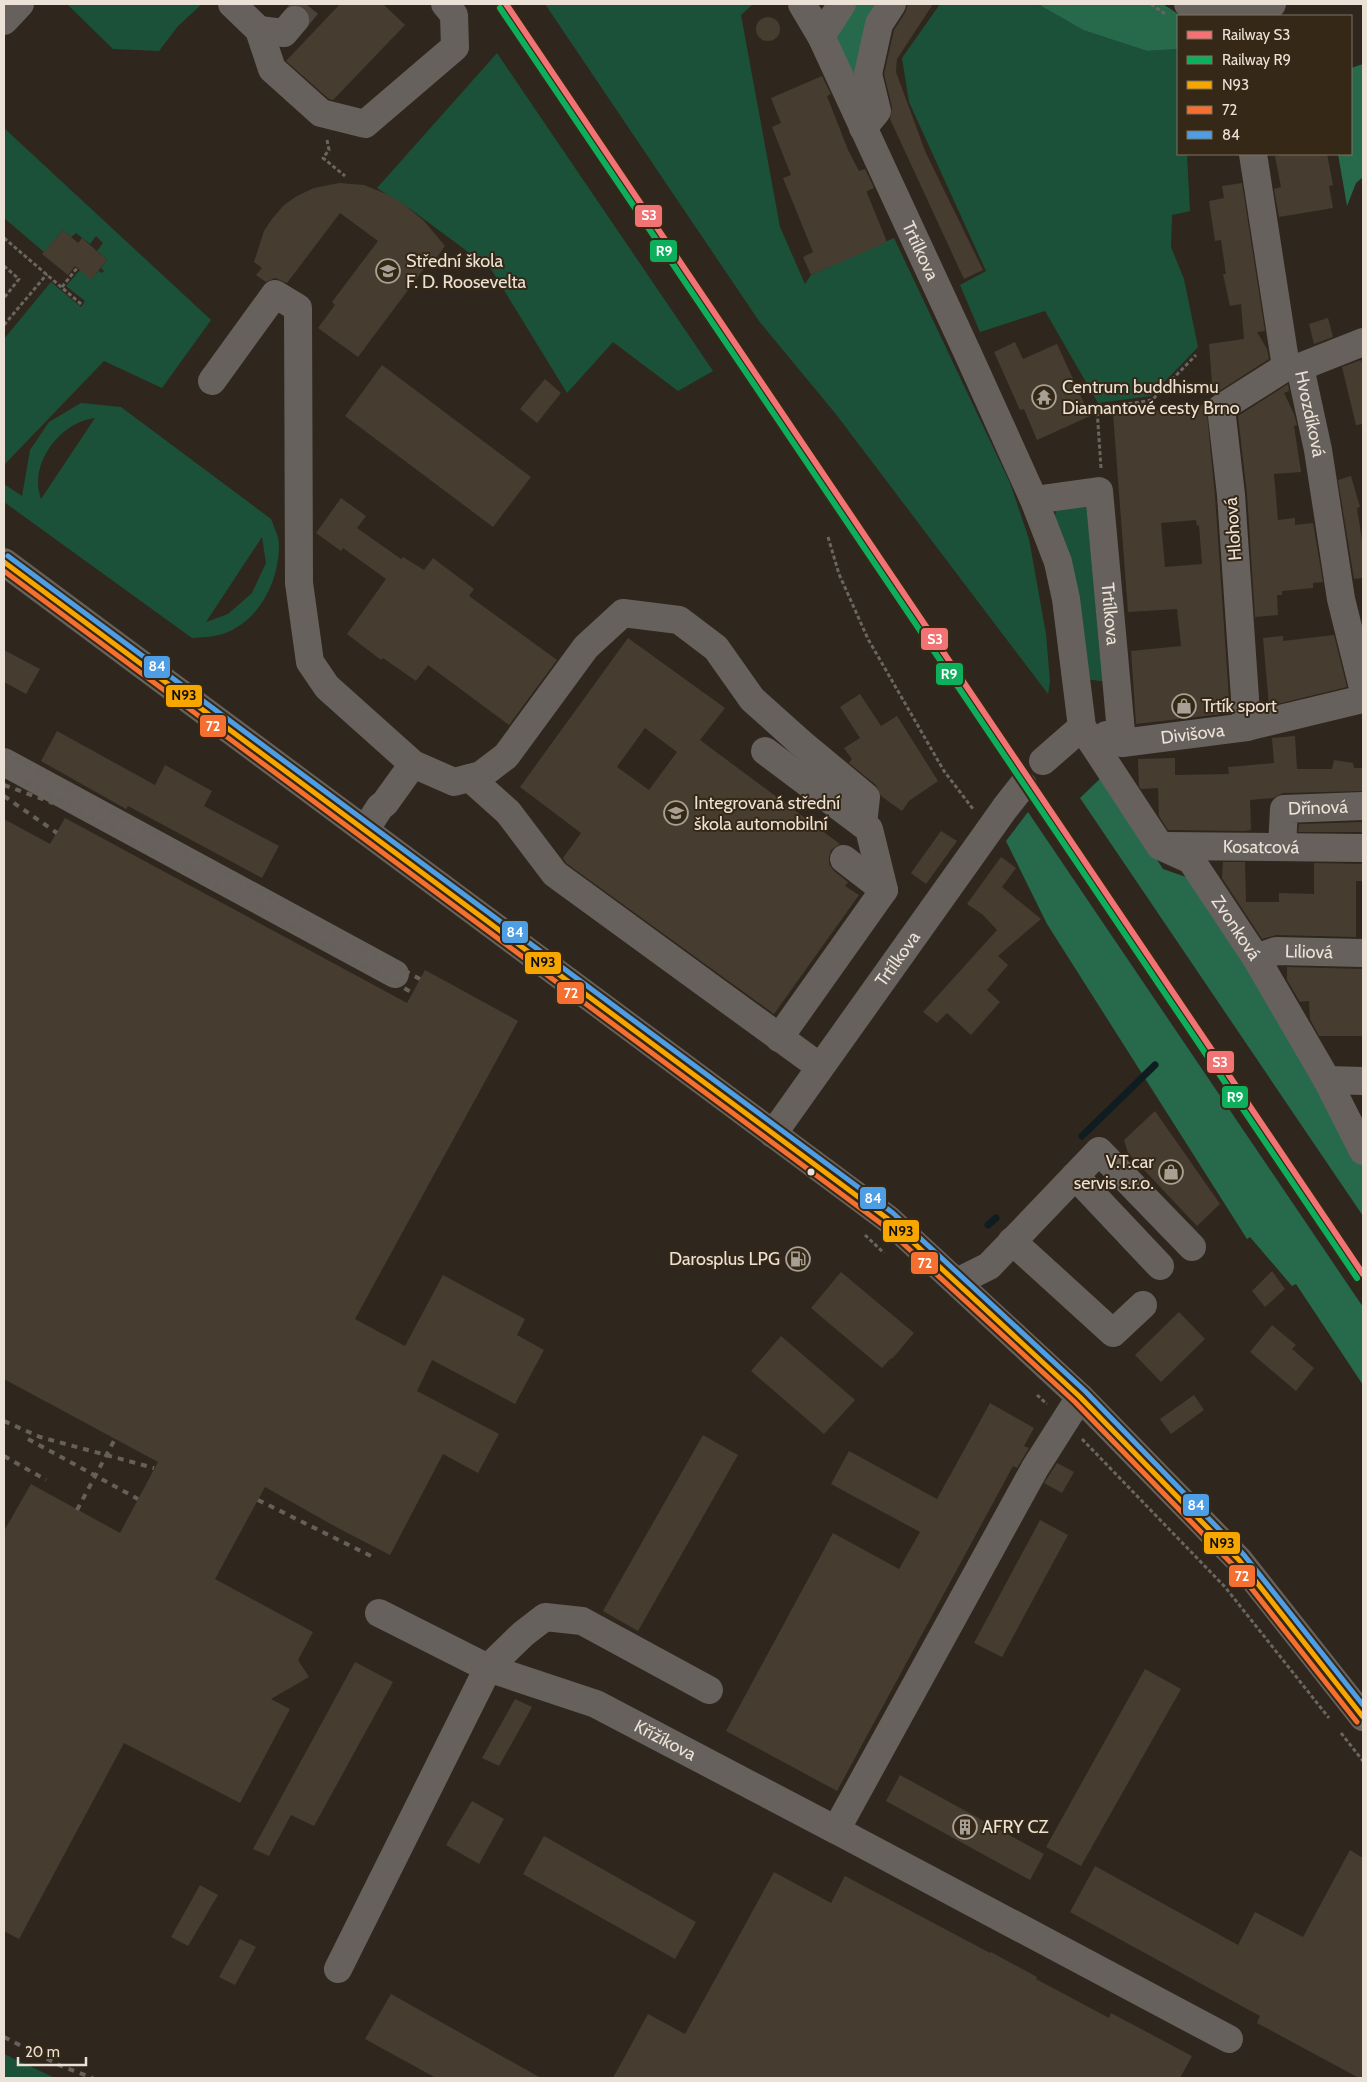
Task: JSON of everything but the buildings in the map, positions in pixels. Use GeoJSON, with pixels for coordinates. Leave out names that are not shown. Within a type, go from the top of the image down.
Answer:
{"type":"FeatureCollection","features":[{"type":"Feature","properties":{"kind":"street"},"geometry":{"type":"LineString","coordinates":[[4,21],[20,4]]}},
{"type":"Feature","properties":{"kind":"street"},"geometry":{"type":"LineString","coordinates":[[232,4],[259,30],[272,69],[321,113],[365,124],[455,46],[454,15],[445,4]]}},
{"type":"Feature","properties":{"kind":"street","name":"Trtílkova"},"geometry":{"type":"LineString","coordinates":[[802,4],[821,36],[897,197],[1034,500],[1058,562],[1066,599],[1082,727]]}},
{"type":"Feature","properties":{"kind":"street"},"geometry":{"type":"LineString","coordinates":[[1188,4],[1204,15]]}},
{"type":"Feature","properties":{"kind":"street"},"geometry":{"type":"LineString","coordinates":[[1237,15],[1272,4]]}},
{"type":"Feature","properties":{"kind":"street"},"geometry":{"type":"LineString","coordinates":[[821,36],[841,5],[886,14],[868,74],[877,111],[863,128]]}},
{"type":"Feature","properties":{"kind":"street"},"geometry":{"type":"LineString","coordinates":[[259,30],[284,33],[304,9]]}},
{"type":"Feature","properties":{"kind":"street","name":"Hvozdíková"},"geometry":{"type":"LineString","coordinates":[[1253,155],[1293,367],[1318,450],[1341,599],[1363,688]]}},
{"type":"Feature","properties":{"kind":"street"},"geometry":{"type":"LineString","coordinates":[[212,381],[276,294],[298,308],[299,583],[310,662],[327,687],[413,764],[454,782],[481,775],[506,756],[586,647],[624,613],[679,620],[716,648],[752,699],[800,743],[866,797],[863,824]]}},
{"type":"Feature","properties":{"kind":"street","name":"Hlohová"},"geometry":{"type":"LineString","coordinates":[[1247,727],[1231,495],[1221,408],[1293,367],[1363,342]]}},
{"type":"Feature","properties":{"kind":"street"},"geometry":{"type":"LineString","coordinates":[[1034,500],[1099,491]]}},
{"type":"Feature","properties":{"kind":"street","name":"Trtílkova"},"geometry":{"type":"LineString","coordinates":[[1099,491],[1122,743]]}},
{"type":"Feature","properties":{"kind":"street"},"geometry":{"type":"LineString","coordinates":[[4,562],[888,1219],[1080,1397],[1239,1560],[1363,1717]]}},
{"type":"Feature","properties":{"kind":"street","name":"Divišova"},"geometry":{"type":"LineString","coordinates":[[1122,743],[1247,727],[1363,699]]}},
{"type":"Feature","properties":{"kind":"street"},"geometry":{"type":"LineString","coordinates":[[1082,727],[1100,732],[1122,743]]}},
{"type":"Feature","properties":{"kind":"street"},"geometry":{"type":"LineString","coordinates":[[1043,760],[1082,727]]}},
{"type":"Feature","properties":{"kind":"street"},"geometry":{"type":"LineString","coordinates":[[1082,727],[1160,846]]}},
{"type":"Feature","properties":{"kind":"street"},"geometry":{"type":"LineString","coordinates":[[765,751],[869,829],[884,890],[779,1038]]}},
{"type":"Feature","properties":{"kind":"street"},"geometry":{"type":"LineString","coordinates":[[4,762],[395,974]]}},
{"type":"Feature","properties":{"kind":"street"},"geometry":{"type":"LineString","coordinates":[[364,830],[413,764]]}},
{"type":"Feature","properties":{"kind":"street"},"geometry":{"type":"LineString","coordinates":[[470,778],[508,812],[555,874],[820,1067]]}},
{"type":"Feature","properties":{"kind":"street","name":"Trtílkova"},"geometry":{"type":"LineString","coordinates":[[773,1134],[1023,785]]}},
{"type":"Feature","properties":{"kind":"street","name":"Dřínová"},"geometry":{"type":"LineString","coordinates":[[1282,847],[1284,809],[1363,806]]}},
{"type":"Feature","properties":{"kind":"street","name":"Kosatcová"},"geometry":{"type":"LineString","coordinates":[[1160,846],[1363,848]]}},
{"type":"Feature","properties":{"kind":"street","name":"Zvonková"},"geometry":{"type":"LineString","coordinates":[[1160,846],[1191,860],[1256,958],[1327,1080],[1363,1151]]}},
{"type":"Feature","properties":{"kind":"street"},"geometry":{"type":"LineString","coordinates":[[844,859],[884,890]]}},
{"type":"Feature","properties":{"kind":"street","name":"Liliová"},"geometry":{"type":"LineString","coordinates":[[1256,958],[1276,951],[1363,953]]}},
{"type":"Feature","properties":{"kind":"street"},"geometry":{"type":"LineString","coordinates":[[1327,1080],[1363,1081]]}},
{"type":"Feature","properties":{"kind":"street"},"geometry":{"type":"LineString","coordinates":[[957,1282],[989,1266],[1099,1151],[1192,1247]]}},
{"type":"Feature","properties":{"kind":"street"},"geometry":{"type":"LineString","coordinates":[[1075,1176],[1160,1266]]}},
{"type":"Feature","properties":{"kind":"street"},"geometry":{"type":"LineString","coordinates":[[1012,1241],[1113,1333],[1143,1305]]}},
{"type":"Feature","properties":{"kind":"street"},"geometry":{"type":"LineString","coordinates":[[836,1830],[1035,1468],[1080,1397]]}},
{"type":"Feature","properties":{"kind":"street","name":"Křížíkova"},"geometry":{"type":"LineString","coordinates":[[379,1613],[488,1668],[596,1704],[1229,2039]]}},
{"type":"Feature","properties":{"kind":"street"},"geometry":{"type":"LineString","coordinates":[[338,1969],[488,1668],[523,1634],[545,1617],[582,1621],[709,1690]]}},
{"type":"Feature","properties":{"kind":"path"},"geometry":{"type":"LineString","coordinates":[[321,113],[330,150],[323,158],[345,176]]}},
{"type":"Feature","properties":{"kind":"path"},"geometry":{"type":"LineString","coordinates":[[4,238],[81,304]]}},
{"type":"Feature","properties":{"kind":"path"},"geometry":{"type":"LineString","coordinates":[[4,266],[19,279],[4,298]]}},
{"type":"Feature","properties":{"kind":"path"},"geometry":{"type":"LineString","coordinates":[[62,287],[77,268]]}},
{"type":"Feature","properties":{"kind":"path"},"geometry":{"type":"LineString","coordinates":[[4,325],[47,274]]}},
{"type":"Feature","properties":{"kind":"path"},"geometry":{"type":"LineString","coordinates":[[1099,491],[1101,471],[1097,409],[1152,400],[1196,354]]}},
{"type":"Feature","properties":{"kind":"path"},"geometry":{"type":"LineString","coordinates":[[828,537],[839,574],[868,638],[944,771],[974,810]]}},
{"type":"Feature","properties":{"kind":"green space"},"geometry":{"type":"Polygon","coordinates":[[[67,4],[202,4],[178,26],[159,51],[113,49],[67,4]]]}},
{"type":"Feature","properties":{"kind":"green space"},"geometry":{"type":"Polygon","coordinates":[[[545,4],[753,4],[741,15],[780,227],[805,284],[811,275],[894,238],[1010,483],[1029,539],[1046,634],[1050,682],[1048,694],[835,413],[759,321],[545,4]]]}},
{"type":"Feature","properties":{"kind":"green space"},"geometry":{"type":"Polygon","coordinates":[[[854,4],[886,4],[862,98],[834,40],[854,4]]]}},
{"type":"Feature","properties":{"kind":"green space"},"geometry":{"type":"Polygon","coordinates":[[[940,4],[1038,4],[1083,30],[1147,51],[1177,49],[1177,155],[1187,155],[1190,211],[1172,215],[1171,247],[1184,279],[1198,347],[1151,396],[1098,403],[1045,311],[980,332],[960,285],[986,271],[909,102],[902,58],[940,4]]]}},
{"type":"Feature","properties":{"kind":"green space"},"geometry":{"type":"Polygon","coordinates":[[[1038,4],[1163,4],[1180,15],[1177,15],[1177,49],[1147,51],[1083,30],[1038,4]]]}},
{"type":"Feature","properties":{"kind":"green space"},"geometry":{"type":"Polygon","coordinates":[[[497,53],[713,371],[678,391],[613,342],[567,393],[491,269],[409,208],[377,188],[497,53]]]}},
{"type":"Feature","properties":{"kind":"green space"},"geometry":{"type":"Polygon","coordinates":[[[1363,64],[1363,177],[1356,183],[1347,206],[1338,155],[1352,155],[1352,68],[1363,64]]]}},
{"type":"Feature","properties":{"kind":"green space"},"geometry":{"type":"Polygon","coordinates":[[[4,128],[211,320],[162,388],[104,361],[4,465],[4,339],[51,282],[81,307],[85,301],[66,286],[80,270],[91,279],[99,271],[102,273],[104,271],[101,268],[107,260],[97,251],[103,243],[96,236],[90,244],[76,233],[71,237],[63,230],[44,252],[4,218],[4,128]]]}},
{"type":"Feature","properties":{"kind":"green space"},"geometry":{"type":"Polygon","coordinates":[[[81,403],[121,407],[271,519],[279,542],[276,571],[260,606],[251,616],[226,633],[192,638],[4,502],[4,484],[22,496],[30,450],[49,422],[81,403]],[[95,418],[82,421],[70,427],[50,447],[43,459],[39,472],[38,486],[41,499],[95,418]],[[262,537],[206,622],[228,614],[252,593],[266,563],[262,537]]]}},
{"type":"Feature","properties":{"kind":"green space"},"geometry":{"type":"Polygon","coordinates":[[[1061,503],[1096,506],[1108,682],[1085,679],[1071,566],[1055,516],[1056,510],[1061,503]]]}},
{"type":"Feature","properties":{"kind":"green space"},"geometry":{"type":"Polygon","coordinates":[[[1103,776],[1163,869],[1186,877],[1257,973],[1325,1092],[1363,1165],[1363,1216],[1080,798],[1103,776]]]}},
{"type":"Feature","properties":{"kind":"green space"},"geometry":{"type":"Polygon","coordinates":[[[1028,812],[1363,1307],[1363,1385],[1296,1284],[1292,1286],[1250,1237],[1247,1239],[1047,924],[1006,841],[1028,812]]]}},
{"type":"Feature","properties":{"kind":"green space"},"geometry":{"type":"Polygon","coordinates":[[[4,2054],[55,2078],[9,2078],[4,2076],[4,2054]]]}},
{"type":"Feature","properties":{"kind":"waterway"},"geometry":{"type":"LineString","coordinates":[[1082,1136],[1155,1065]]}},
{"type":"Feature","properties":{"kind":"waterway"},"geometry":{"type":"LineString","coordinates":[[988,1225],[996,1218]]}},
{"type":"Feature","properties":{"kind":"tunnel"},"geometry":{"type":"LineString","coordinates":[[295,20],[307,5]]}},
{"type":"Feature","properties":{"kind":"railway"},"geometry":{"type":"LineString","coordinates":[[4,752],[420,979]]}},
{"type":"Feature","properties":{"kind":"railway"},"geometry":{"type":"LineString","coordinates":[[4,770],[413,993]]}},
{"type":"Feature","properties":{"kind":"railway"},"geometry":{"type":"LineString","coordinates":[[4,785],[53,803]]}},
{"type":"Feature","properties":{"kind":"railway"},"geometry":{"type":"LineString","coordinates":[[4,796],[57,833]]}},
{"type":"Feature","properties":{"kind":"railway"},"geometry":{"type":"LineString","coordinates":[[4,1421],[40,1437],[154,1468]]}},
{"type":"Feature","properties":{"kind":"railway"},"geometry":{"type":"LineString","coordinates":[[28,1439],[138,1499]]}},
{"type":"Feature","properties":{"kind":"railway"},"geometry":{"type":"LineString","coordinates":[[77,1510],[115,1439]]}},
{"type":"Feature","properties":{"kind":"railway"},"geometry":{"type":"LineString","coordinates":[[4,1456],[46,1480]]}},
{"type":"Feature","properties":{"kind":"railway"},"geometry":{"type":"LineString","coordinates":[[258,1500],[375,1558]]}},
{"type":"Feature","properties":{"kind":"railway"},"geometry":{"type":"LineString","coordinates":[[4,2037],[61,2066],[93,2078]]}},
{"type":"Feature","properties":{"kind":"rail line","name":"S3"},"geometry":{"type":"LineString","coordinates":[[506,4],[1363,1274]]}},
{"type":"Feature","properties":{"kind":"rail line","name":"R9"},"geometry":{"type":"LineString","coordinates":[[500,8],[1357,1278]]}},
{"type":"Feature","properties":{"kind":"transit line","name":"84"},"geometry":{"type":"LineString","coordinates":[[8,556],[893,1213],[1085,1391],[1244,1555],[1363,1705]]}},
{"type":"Feature","properties":{"kind":"transit line","name":"N93"},"geometry":{"type":"LineString","coordinates":[[4,562],[888,1219],[1080,1397],[1239,1560],[1363,1717]]}},
{"type":"Feature","properties":{"kind":"transit line","name":"72"},"geometry":{"type":"LineString","coordinates":[[4,571],[883,1225],[1075,1402],[1233,1565],[1357,1722]]}},
{"type":"Feature","properties":{"kind":"place","name":"Střední škola F. D. Roosevelta"},"geometry":{"type":"Point","coordinates":[388,271]}},
{"type":"Feature","properties":{"kind":"place","name":"Centrum buddhismu Diamantové cesty Brno"},"geometry":{"type":"Point","coordinates":[1044,397]}},
{"type":"Feature","properties":{"kind":"place","name":"Trtík sport"},"geometry":{"type":"Point","coordinates":[1184,706]}},
{"type":"Feature","properties":{"kind":"place","name":"Integrovaná střední škola automobilní"},"geometry":{"type":"Point","coordinates":[676,813]}},
{"type":"Feature","properties":{"kind":"place","name":"V.T.car servis s.r.o."},"geometry":{"type":"Point","coordinates":[1171,1172]}},
{"type":"Feature","properties":{"kind":"place","name":"Darosplus LPG"},"geometry":{"type":"Point","coordinates":[798,1259]}},
{"type":"Feature","properties":{"kind":"place","name":"AFRY CZ"},"geometry":{"type":"Point","coordinates":[965,1827]}}]}
